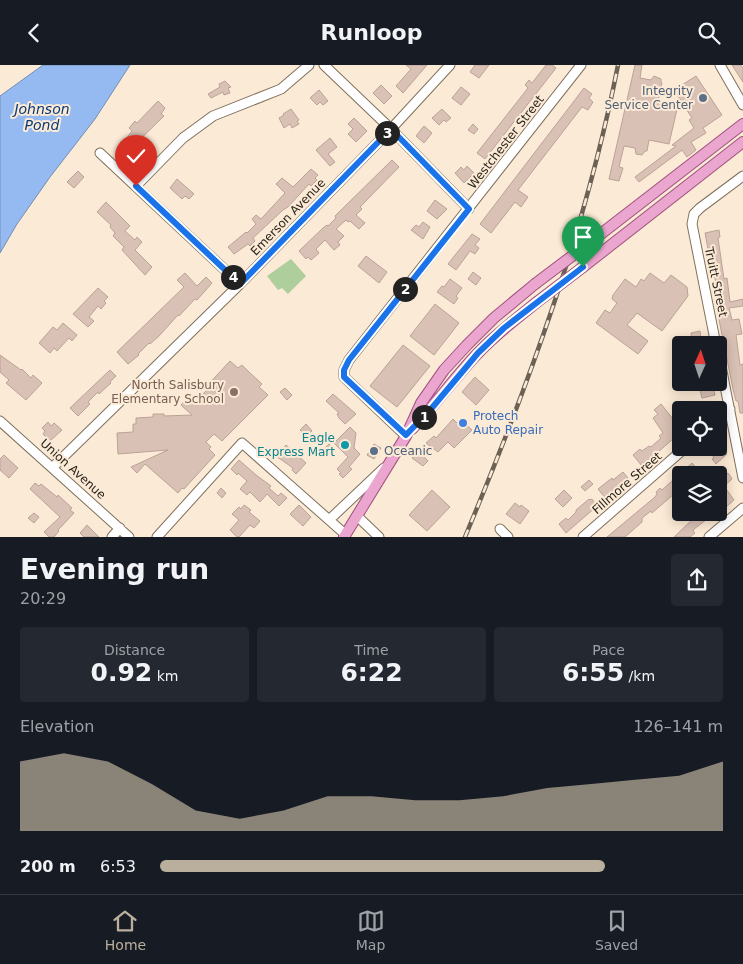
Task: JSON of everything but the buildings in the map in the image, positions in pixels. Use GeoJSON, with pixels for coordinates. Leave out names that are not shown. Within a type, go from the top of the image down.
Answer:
{"type":"FeatureCollection","features":[{"type":"Feature","properties":{"kind":"main road"},"geometry":{"type":"LineString","coordinates":[[345,535],[390,463],[421,403],[444,370],[466,345],[494,318],[535,284],[743,124]]}},
{"type":"Feature","properties":{"kind":"main road"},"geometry":{"type":"LineString","coordinates":[[406,435],[431,409],[478,353],[504,328],[743,143]]}},
{"type":"Feature","properties":{"kind":"street"},"geometry":{"type":"LineString","coordinates":[[136,186],[182,138],[213,116],[281,89],[309,65]]}},
{"type":"Feature","properties":{"kind":"street"},"geometry":{"type":"LineString","coordinates":[[324,65],[391,129],[469,209]]}},
{"type":"Feature","properties":{"kind":"street","name":"Emerson Avenue"},"geometry":{"type":"LineString","coordinates":[[53,467],[240,284],[391,129],[450,65]]}},
{"type":"Feature","properties":{"kind":"street","name":"Westchester Street"},"geometry":{"type":"LineString","coordinates":[[406,435],[344,377],[344,370],[349,360],[581,65]]}},
{"type":"Feature","properties":{"kind":"street"},"geometry":{"type":"LineString","coordinates":[[720,65],[743,105]]}},
{"type":"Feature","properties":{"kind":"street"},"geometry":{"type":"LineString","coordinates":[[100,153],[240,284]]}},
{"type":"Feature","properties":{"kind":"street","name":"Truitt Street"},"geometry":{"type":"LineString","coordinates":[[714,336],[692,224],[694,214],[700,208],[743,176]]}},
{"type":"Feature","properties":{"kind":"street"},"geometry":{"type":"LineString","coordinates":[[726,391],[743,478]]}},
{"type":"Feature","properties":{"kind":"street"},"geometry":{"type":"LineString","coordinates":[[727,412],[730,409]]}},
{"type":"Feature","properties":{"kind":"street","name":"Union Avenue"},"geometry":{"type":"LineString","coordinates":[[0,421],[129,537]]}},
{"type":"Feature","properties":{"kind":"street"},"geometry":{"type":"LineString","coordinates":[[157,537],[242,443],[345,535]]}},
{"type":"Feature","properties":{"kind":"street","name":"Fillmore Street"},"geometry":{"type":"LineString","coordinates":[[584,537],[676,456]]}},
{"type":"Feature","properties":{"kind":"street"},"geometry":{"type":"LineString","coordinates":[[329,520],[390,463]]}},
{"type":"Feature","properties":{"kind":"street"},"geometry":{"type":"LineString","coordinates":[[709,537],[743,508]]}},
{"type":"Feature","properties":{"kind":"street"},"geometry":{"type":"LineString","coordinates":[[357,516],[379,537]]}},
{"type":"Feature","properties":{"kind":"street"},"geometry":{"type":"LineString","coordinates":[[112,537],[120,528]]}},
{"type":"Feature","properties":{"kind":"street"},"geometry":{"type":"LineString","coordinates":[[500,529],[508,537]]}},
{"type":"Feature","properties":{"kind":"green space"},"geometry":{"type":"Polygon","coordinates":[[[291,259],[306,276],[288,294],[282,288],[278,290],[267,276],[291,259]]]}},
{"type":"Feature","properties":{"kind":"water","name":"Johnson Pond"},"geometry":{"type":"Polygon","coordinates":[[[43,65],[130,65],[95,119],[50,177],[17,224],[0,253],[0,96],[43,65]]]}},
{"type":"Feature","properties":{"kind":"railway"},"geometry":{"type":"LineString","coordinates":[[465,537],[511,422],[554,305],[590,186],[618,65]]}},
{"type":"Feature","properties":{"kind":"place","name":"Integrity Service Center"},"geometry":{"type":"Point","coordinates":[703,98]}},
{"type":"Feature","properties":{"kind":"place","name":"North Salisbury Elementary School"},"geometry":{"type":"Point","coordinates":[234,392]}},
{"type":"Feature","properties":{"kind":"place","name":"Protech Auto Repair"},"geometry":{"type":"Point","coordinates":[463,423]}},
{"type":"Feature","properties":{"kind":"place","name":"Eagle Express Mart"},"geometry":{"type":"Point","coordinates":[345,445]}},
{"type":"Feature","properties":{"kind":"place","name":"Oceanic"},"geometry":{"type":"Point","coordinates":[374,451]}},
{"type":"Feature","properties":{"kind":"route"},"geometry":{"type":"LineString","coordinates":[[136,186],[240,284],[391,129],[469,209],[349,360],[344,370],[344,377],[406,435],[431,409],[478,353],[504,328],[583,267]]}}]}
